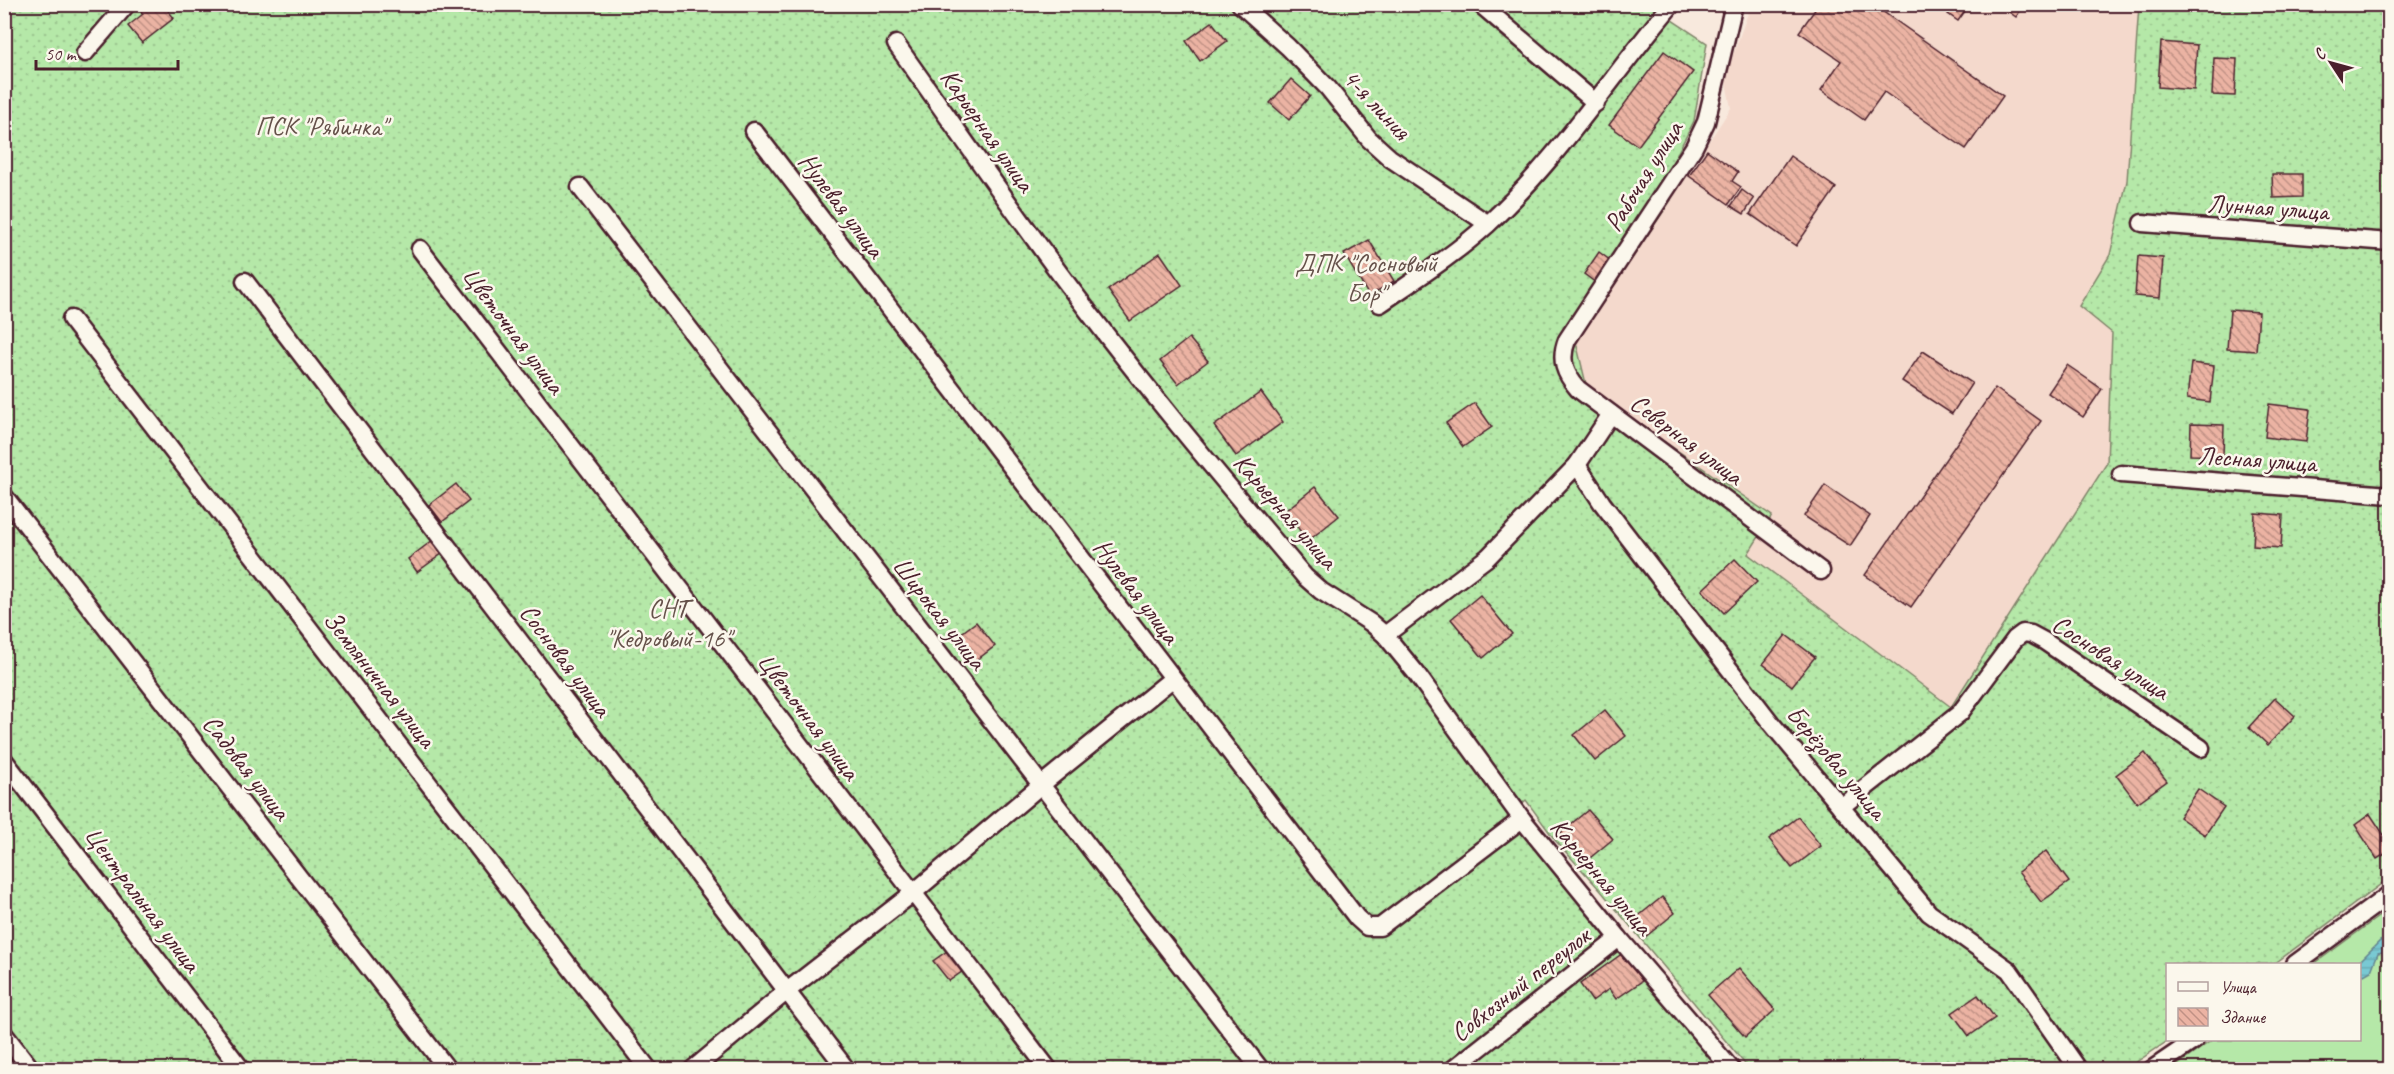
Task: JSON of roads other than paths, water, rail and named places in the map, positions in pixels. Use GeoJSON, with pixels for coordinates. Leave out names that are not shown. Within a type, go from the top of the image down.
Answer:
{"type":"FeatureCollection","features":[{"type":"Feature","properties":{"kind":"street"},"geometry":{"type":"LineString","coordinates":[[85,53],[127,4]]}},
{"type":"Feature","properties":{"kind":"street","name":"4-я линия"},"geometry":{"type":"LineString","coordinates":[[1240,4],[1288,47],[1328,88],[1363,132],[1383,152],[1488,224]]}},
{"type":"Feature","properties":{"kind":"street"},"geometry":{"type":"LineString","coordinates":[[1480,4],[1596,103]]}},
{"type":"Feature","properties":{"kind":"street"},"geometry":{"type":"LineString","coordinates":[[1380,304],[1462,247],[1488,224],[1552,156],[1672,4]]}},
{"type":"Feature","properties":{"kind":"street","name":"Рабочая улица"},"geometry":{"type":"LineString","coordinates":[[1576,327],[1694,147],[1706,122],[1734,4]]}},
{"type":"Feature","properties":{"kind":"street","name":"Карьерная улица"},"geometry":{"type":"LineString","coordinates":[[896,44],[1046,255],[1128,363],[1305,577],[1321,591],[1371,623],[1385,635],[1430,692],[1522,819],[1725,1067]]}},
{"type":"Feature","properties":{"kind":"street","name":"Нулевая улица"},"geometry":{"type":"LineString","coordinates":[[753,131],[1172,679],[1357,918],[1367,927],[1380,927],[1522,819]]}},
{"type":"Feature","properties":{"kind":"street","name":"Широкая улица"},"geometry":{"type":"LineString","coordinates":[[580,187],[1261,1070]]}},
{"type":"Feature","properties":{"kind":"street","name":"Лунная улица"},"geometry":{"type":"LineString","coordinates":[[2142,223],[2390,242]]}},
{"type":"Feature","properties":{"kind":"street","name":"Цветочная улица"},"geometry":{"type":"LineString","coordinates":[[420,249],[1049,1070]]}},
{"type":"Feature","properties":{"kind":"street","name":"Сосновая улица"},"geometry":{"type":"LineString","coordinates":[[245,281],[847,1070]]}},
{"type":"Feature","properties":{"kind":"street","name":"Земляничная улица"},"geometry":{"type":"LineString","coordinates":[[71,319],[650,1070]]}},
{"type":"Feature","properties":{"kind":"street","name":"Северная улица"},"geometry":{"type":"LineString","coordinates":[[1576,327],[1563,351],[1564,365],[1569,378],[1578,389],[1821,571]]}},
{"type":"Feature","properties":{"kind":"street"},"geometry":{"type":"LineString","coordinates":[[1385,635],[1488,557],[1577,465],[1611,414]]}},
{"type":"Feature","properties":{"kind":"street","name":"Берёзовая улица"},"geometry":{"type":"LineString","coordinates":[[1577,465],[1602,503],[1697,627],[1841,807],[1929,913],[2009,970],[2079,1070]]}},
{"type":"Feature","properties":{"kind":"street","name":"Лесная улица"},"geometry":{"type":"LineString","coordinates":[[2121,474],[2390,495]]}},
{"type":"Feature","properties":{"kind":"street","name":"Садовая улица"},"geometry":{"type":"LineString","coordinates":[[4,496],[448,1070]]}},
{"type":"Feature","properties":{"kind":"street","name":"Сосновая улица"},"geometry":{"type":"LineString","coordinates":[[1841,807],[1960,713],[2015,639],[2023,633],[2031,634],[2044,641],[2200,748]]}},
{"type":"Feature","properties":{"kind":"street"},"geometry":{"type":"LineString","coordinates":[[692,1070],[787,991],[913,893],[1172,679]]}},
{"type":"Feature","properties":{"kind":"street","name":"Центральная улица"},"geometry":{"type":"LineString","coordinates":[[4,760],[242,1070]]}},
{"type":"Feature","properties":{"kind":"street"},"geometry":{"type":"LineString","coordinates":[[2296,963],[2390,894]]}},
{"type":"Feature","properties":{"kind":"street","name":"Совхозный переулок"},"geometry":{"type":"LineString","coordinates":[[1452,1070],[1619,938]]}},
{"type":"Feature","properties":{"kind":"street"},"geometry":{"type":"LineString","coordinates":[[4,1034],[32,1070]]}},
{"type":"Feature","properties":{"kind":"street"},"geometry":{"type":"LineString","coordinates":[[2151,1070],[2194,1041]]}},
{"type":"Feature","properties":{"kind":"water"},"geometry":{"type":"Polygon","coordinates":[[[2389,938],[2388,951],[2378,953],[2371,971],[2364,975],[2361,974],[2361,963],[2358,963],[2380,941],[2389,938]]]}},
{"type":"Feature","properties":{"kind":"park label","name":"ПСК \"Рябинка\""},"geometry":{"type":"Point","coordinates":[321,126]}},
{"type":"Feature","properties":{"kind":"park label","name":"ДПК \"Сосновый Бор\""},"geometry":{"type":"Point","coordinates":[1366,278]}},
{"type":"Feature","properties":{"kind":"park label","name":"СНТ \"Кедровый-16\""},"geometry":{"type":"Point","coordinates":[668,623]}}]}
